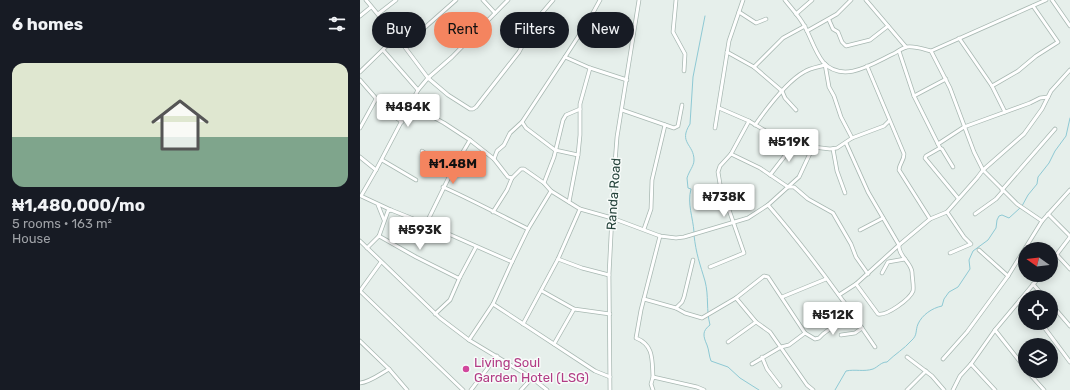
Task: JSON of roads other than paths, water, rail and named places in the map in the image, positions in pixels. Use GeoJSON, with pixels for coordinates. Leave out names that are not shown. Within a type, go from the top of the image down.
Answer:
{"type":"FeatureCollection","features":[{"type":"Feature","properties":{"kind":"street"},"geometry":{"type":"LineString","coordinates":[[366,0],[376,12]]}},
{"type":"Feature","properties":{"kind":"street"},"geometry":{"type":"LineString","coordinates":[[381,12],[396,0]]}},
{"type":"Feature","properties":{"kind":"street"},"geometry":{"type":"LineString","coordinates":[[426,27],[456,0]]}},
{"type":"Feature","properties":{"kind":"street"},"geometry":{"type":"LineString","coordinates":[[483,0],[495,13]]}},
{"type":"Feature","properties":{"kind":"street"},"geometry":{"type":"LineString","coordinates":[[508,0],[447,63],[428,78],[418,90],[382,160],[360,197],[512,262]]}},
{"type":"Feature","properties":{"kind":"street"},"geometry":{"type":"LineString","coordinates":[[406,48],[428,78],[448,95],[473,110],[519,52],[532,25],[553,0]]}},
{"type":"Feature","properties":{"kind":"street"},"geometry":{"type":"LineString","coordinates":[[494,159],[510,133],[522,122],[589,20],[600,0]]}},
{"type":"Feature","properties":{"kind":"street","name":"Randa Road"},"geometry":{"type":"LineString","coordinates":[[610,390],[609,274],[617,137],[639,0]]}},
{"type":"Feature","properties":{"kind":"street"},"geometry":{"type":"LineString","coordinates":[[676,0],[673,32],[685,54],[684,71]]}},
{"type":"Feature","properties":{"kind":"street"},"geometry":{"type":"LineString","coordinates":[[715,128],[729,41],[743,0]]}},
{"type":"Feature","properties":{"kind":"street"},"geometry":{"type":"LineString","coordinates":[[785,0],[805,26],[819,56],[825,64],[842,72],[852,72],[906,47],[920,48],[931,51],[1046,0]]}},
{"type":"Feature","properties":{"kind":"street"},"geometry":{"type":"LineString","coordinates":[[796,14],[812,0]]}},
{"type":"Feature","properties":{"kind":"street"},"geometry":{"type":"LineString","coordinates":[[807,31],[829,20],[851,0]]}},
{"type":"Feature","properties":{"kind":"street"},"geometry":{"type":"LineString","coordinates":[[866,0],[906,47]]}},
{"type":"Feature","properties":{"kind":"street"},"geometry":{"type":"LineString","coordinates":[[1052,0],[1070,26]]}},
{"type":"Feature","properties":{"kind":"street"},"geometry":{"type":"LineString","coordinates":[[992,86],[1018,71],[1036,56],[1058,42],[1032,6]]}},
{"type":"Feature","properties":{"kind":"street"},"geometry":{"type":"LineString","coordinates":[[360,16],[371,7]]}},
{"type":"Feature","properties":{"kind":"street"},"geometry":{"type":"LineString","coordinates":[[739,12],[756,23],[766,19]]}},
{"type":"Feature","properties":{"kind":"street"},"geometry":{"type":"LineString","coordinates":[[829,20],[833,29],[838,32],[842,42],[846,46],[870,40],[888,26]]}},
{"type":"Feature","properties":{"kind":"street"},"geometry":{"type":"LineString","coordinates":[[754,67],[783,38],[805,26]]}},
{"type":"Feature","properties":{"kind":"street"},"geometry":{"type":"LineString","coordinates":[[959,38],[992,86],[1005,112]]}},
{"type":"Feature","properties":{"kind":"street"},"geometry":{"type":"LineString","coordinates":[[360,72],[383,50],[418,90]]}},
{"type":"Feature","properties":{"kind":"street"},"geometry":{"type":"LineString","coordinates":[[899,51],[914,96],[940,148],[953,167]]}},
{"type":"Feature","properties":{"kind":"street"},"geometry":{"type":"LineString","coordinates":[[931,51],[946,79],[977,159],[983,170],[1017,204],[1042,221]]}},
{"type":"Feature","properties":{"kind":"street"},"geometry":{"type":"LineString","coordinates":[[727,52],[754,67],[782,91],[784,98],[796,110]]}},
{"type":"Feature","properties":{"kind":"street"},"geometry":{"type":"LineString","coordinates":[[565,57],[590,68],[626,80]]}},
{"type":"Feature","properties":{"kind":"street"},"geometry":{"type":"LineString","coordinates":[[755,125],[782,91],[804,71],[825,64]]}},
{"type":"Feature","properties":{"kind":"street"},"geometry":{"type":"LineString","coordinates":[[825,64],[829,87],[834,96],[841,117],[852,138]]}},
{"type":"Feature","properties":{"kind":"street"},"geometry":{"type":"LineString","coordinates":[[867,66],[904,154],[899,170],[930,219]]}},
{"type":"Feature","properties":{"kind":"street"},"geometry":{"type":"LineString","coordinates":[[569,202],[578,155],[580,109],[590,68]]}},
{"type":"Feature","properties":{"kind":"street"},"geometry":{"type":"LineString","coordinates":[[839,295],[868,274],[930,219],[946,212],[983,170],[1024,134],[1042,109],[1051,91],[1070,70]]}},
{"type":"Feature","properties":{"kind":"street"},"geometry":{"type":"LineString","coordinates":[[914,96],[946,79]]}},
{"type":"Feature","properties":{"kind":"street"},"geometry":{"type":"LineString","coordinates":[[360,80],[387,111],[402,122]]}},
{"type":"Feature","properties":{"kind":"street"},"geometry":{"type":"LineString","coordinates":[[938,144],[964,127],[1040,98],[1048,97]]}},
{"type":"Feature","properties":{"kind":"street"},"geometry":{"type":"LineString","coordinates":[[360,128],[376,99]]}},
{"type":"Feature","properties":{"kind":"street"},"geometry":{"type":"LineString","coordinates":[[411,105],[444,123],[470,140],[494,159],[508,177],[512,178]]}},
{"type":"Feature","properties":{"kind":"street"},"geometry":{"type":"LineString","coordinates":[[622,110],[676,128],[682,105]]}},
{"type":"Feature","properties":{"kind":"street"},"geometry":{"type":"LineString","coordinates":[[719,108],[749,121],[774,136],[813,147],[833,149],[846,143],[852,138],[884,126],[889,121]]}},
{"type":"Feature","properties":{"kind":"street"},"geometry":{"type":"LineString","coordinates":[[544,183],[554,157],[561,126],[566,115],[580,109]]}},
{"type":"Feature","properties":{"kind":"street"},"geometry":{"type":"LineString","coordinates":[[710,267],[744,253],[720,184],[718,172],[720,166],[730,154],[749,121]]}},
{"type":"Feature","properties":{"kind":"street"},"geometry":{"type":"LineString","coordinates":[[522,122],[526,128],[555,150],[578,155]]}},
{"type":"Feature","properties":{"kind":"street"},"geometry":{"type":"LineString","coordinates":[[644,229],[650,209],[652,180],[665,125]]}},
{"type":"Feature","properties":{"kind":"street"},"geometry":{"type":"LineString","coordinates":[[975,214],[996,199],[1055,129]]}},
{"type":"Feature","properties":{"kind":"street"},"geometry":{"type":"LineString","coordinates":[[426,224],[443,187],[470,140]]}},
{"type":"Feature","properties":{"kind":"street"},"geometry":{"type":"LineString","coordinates":[[770,175],[784,156],[791,141]]}},
{"type":"Feature","properties":{"kind":"street"},"geometry":{"type":"LineString","coordinates":[[846,143],[868,192],[899,245],[898,250],[912,270],[913,291],[905,300],[884,314],[878,314],[856,284]]}},
{"type":"Feature","properties":{"kind":"street"},"geometry":{"type":"LineString","coordinates":[[493,212],[507,190],[512,178],[521,169],[524,169],[544,183],[551,190],[580,209],[612,218],[660,236],[676,238],[684,237],[748,218],[768,205],[801,174],[813,147]]}},
{"type":"Feature","properties":{"kind":"street"},"geometry":{"type":"LineString","coordinates":[[940,148],[925,158],[958,198]]}},
{"type":"Feature","properties":{"kind":"street"},"geometry":{"type":"LineString","coordinates":[[833,149],[837,171],[845,193]]}},
{"type":"Feature","properties":{"kind":"street"},"geometry":{"type":"LineString","coordinates":[[422,151],[452,170]]}},
{"type":"Feature","properties":{"kind":"street"},"geometry":{"type":"LineString","coordinates":[[730,154],[760,168],[788,187],[794,187],[808,199],[833,214],[851,244],[856,256],[868,274]]}},
{"type":"Feature","properties":{"kind":"street"},"geometry":{"type":"LineString","coordinates":[[360,157],[376,170]]}},
{"type":"Feature","properties":{"kind":"street"},"geometry":{"type":"LineString","coordinates":[[382,160],[416,180]]}},
{"type":"Feature","properties":{"kind":"street"},"geometry":{"type":"LineString","coordinates":[[443,187],[528,229]]}},
{"type":"Feature","properties":{"kind":"street"},"geometry":{"type":"LineString","coordinates":[[469,340],[493,304],[528,229],[551,190]]}},
{"type":"Feature","properties":{"kind":"street"},"geometry":{"type":"LineString","coordinates":[[943,359],[967,332],[1008,276],[1042,221],[1070,190]]}},
{"type":"Feature","properties":{"kind":"street"},"geometry":{"type":"LineString","coordinates":[[378,204],[384,220]]}},
{"type":"Feature","properties":{"kind":"street"},"geometry":{"type":"LineString","coordinates":[[768,205],[792,232],[839,295],[875,347]]}},
{"type":"Feature","properties":{"kind":"street"},"geometry":{"type":"LineString","coordinates":[[524,324],[542,291],[580,209]]}},
{"type":"Feature","properties":{"kind":"street"},"geometry":{"type":"LineString","coordinates":[[367,248],[379,236],[388,211],[391,210]]}},
{"type":"Feature","properties":{"kind":"street"},"geometry":{"type":"LineString","coordinates":[[946,212],[964,237],[971,244],[950,253]]}},
{"type":"Feature","properties":{"kind":"street"},"geometry":{"type":"LineString","coordinates":[[1048,214],[1070,237],[1058,253]]}},
{"type":"Feature","properties":{"kind":"street"},"geometry":{"type":"LineString","coordinates":[[860,230],[883,218]]}},
{"type":"Feature","properties":{"kind":"street"},"geometry":{"type":"LineString","coordinates":[[379,236],[456,278],[460,277]]}},
{"type":"Feature","properties":{"kind":"street"},"geometry":{"type":"LineString","coordinates":[[653,390],[651,384],[653,377],[651,351],[647,344],[636,338],[660,236]]}},
{"type":"Feature","properties":{"kind":"street"},"geometry":{"type":"LineString","coordinates":[[360,240],[435,314],[469,340],[532,378],[547,390]]}},
{"type":"Feature","properties":{"kind":"street"},"geometry":{"type":"LineString","coordinates":[[435,314],[450,300],[476,247]]}},
{"type":"Feature","properties":{"kind":"street"},"geometry":{"type":"LineString","coordinates":[[979,250],[1008,276]]}},
{"type":"Feature","properties":{"kind":"street"},"geometry":{"type":"LineString","coordinates":[[1058,255],[1070,270]]}},
{"type":"Feature","properties":{"kind":"street"},"geometry":{"type":"LineString","coordinates":[[558,258],[582,268],[609,274]]}},
{"type":"Feature","properties":{"kind":"street"},"geometry":{"type":"LineString","coordinates":[[882,273],[888,262],[901,261],[905,259]]}},
{"type":"Feature","properties":{"kind":"street"},"geometry":{"type":"LineString","coordinates":[[676,308],[682,302],[684,297],[693,260]]}},
{"type":"Feature","properties":{"kind":"street"},"geometry":{"type":"LineString","coordinates":[[381,262],[360,291],[463,390]]}},
{"type":"Feature","properties":{"kind":"street"},"geometry":{"type":"LineString","coordinates":[[644,299],[676,308],[685,313],[702,318],[736,298],[768,276],[806,333],[815,339],[819,338],[831,328],[836,312],[842,307],[844,302]]}},
{"type":"Feature","properties":{"kind":"street"},"geometry":{"type":"LineString","coordinates":[[782,297],[826,278]]}},
{"type":"Feature","properties":{"kind":"street"},"geometry":{"type":"LineString","coordinates":[[1028,290],[1033,284],[1038,290]]}},
{"type":"Feature","properties":{"kind":"street"},"geometry":{"type":"LineString","coordinates":[[542,291],[574,310],[610,314]]}},
{"type":"Feature","properties":{"kind":"street"},"geometry":{"type":"LineString","coordinates":[[736,298],[756,322],[770,332],[807,385],[813,390]]}},
{"type":"Feature","properties":{"kind":"street"},"geometry":{"type":"LineString","coordinates":[[953,390],[960,376],[971,364],[995,330],[1018,302]]}},
{"type":"Feature","properties":{"kind":"street"},"geometry":{"type":"LineString","coordinates":[[493,304],[595,371],[610,377]]}},
{"type":"Feature","properties":{"kind":"street"},"geometry":{"type":"LineString","coordinates":[[554,344],[574,310]]}},
{"type":"Feature","properties":{"kind":"street"},"geometry":{"type":"LineString","coordinates":[[1058,312],[1070,326]]}},
{"type":"Feature","properties":{"kind":"street"},"geometry":{"type":"LineString","coordinates":[[728,342],[756,322]]}},
{"type":"Feature","properties":{"kind":"street"},"geometry":{"type":"LineString","coordinates":[[841,335],[855,333],[862,328]]}},
{"type":"Feature","properties":{"kind":"street"},"geometry":{"type":"LineString","coordinates":[[995,330],[1018,359]]}},
{"type":"Feature","properties":{"kind":"street"},"geometry":{"type":"LineString","coordinates":[[1046,330],[1070,362]]}},
{"type":"Feature","properties":{"kind":"street"},"geometry":{"type":"LineString","coordinates":[[752,364],[781,347],[789,345],[806,333]]}},
{"type":"Feature","properties":{"kind":"street"},"geometry":{"type":"LineString","coordinates":[[360,341],[389,369],[407,390]]}},
{"type":"Feature","properties":{"kind":"street"},"geometry":{"type":"LineString","coordinates":[[471,390],[497,356]]}},
{"type":"Feature","properties":{"kind":"street"},"geometry":{"type":"LineString","coordinates":[[762,357],[767,369],[780,386]]}},
{"type":"Feature","properties":{"kind":"street"},"geometry":{"type":"LineString","coordinates":[[907,357],[926,371],[944,390]]}},
{"type":"Feature","properties":{"kind":"street"},"geometry":{"type":"LineString","coordinates":[[971,364],[995,390]]}},
{"type":"Feature","properties":{"kind":"street"},"geometry":{"type":"LineString","coordinates":[[360,383],[369,381],[389,369]]}},
{"type":"Feature","properties":{"kind":"street"},"geometry":{"type":"LineString","coordinates":[[907,390],[926,371]]}},
{"type":"Feature","properties":{"kind":"street"},"geometry":{"type":"LineString","coordinates":[[653,377],[704,390]]}},
{"type":"Feature","properties":{"kind":"street"},"geometry":{"type":"LineString","coordinates":[[521,390],[532,378]]}},
{"type":"Feature","properties":{"kind":"street"},"geometry":{"type":"LineString","coordinates":[[1034,378],[1044,390]]}},
{"type":"Feature","properties":{"kind":"waterway"},"geometry":{"type":"LineString","coordinates":[[694,232],[690,205],[691,189],[688,188],[687,178],[694,160],[692,150],[686,140],[686,135],[690,124],[693,77],[705,16]]}},
{"type":"Feature","properties":{"kind":"waterway"},"geometry":{"type":"LineString","coordinates":[[1022,206],[1028,195],[1037,184],[1038,177],[1066,136],[1070,118]]}},
{"type":"Feature","properties":{"kind":"waterway"},"geometry":{"type":"LineString","coordinates":[[835,390],[846,371],[873,369],[887,362],[908,344],[915,337],[918,324],[922,318],[931,310],[942,306],[944,299],[949,292],[958,287],[970,269],[969,260],[973,251],[988,240],[996,228],[999,216],[1002,215],[1009,218],[1020,208]]}},
{"type":"Feature","properties":{"kind":"waterway"},"geometry":{"type":"LineString","coordinates":[[694,235],[707,292],[710,325],[704,332],[704,336],[711,361],[728,367],[740,378],[759,390]]}},
{"type":"Feature","properties":{"kind":"place","name":"Living Soul Garden Hotel (LSG)"},"geometry":{"type":"Point","coordinates":[466,369]}}]}
